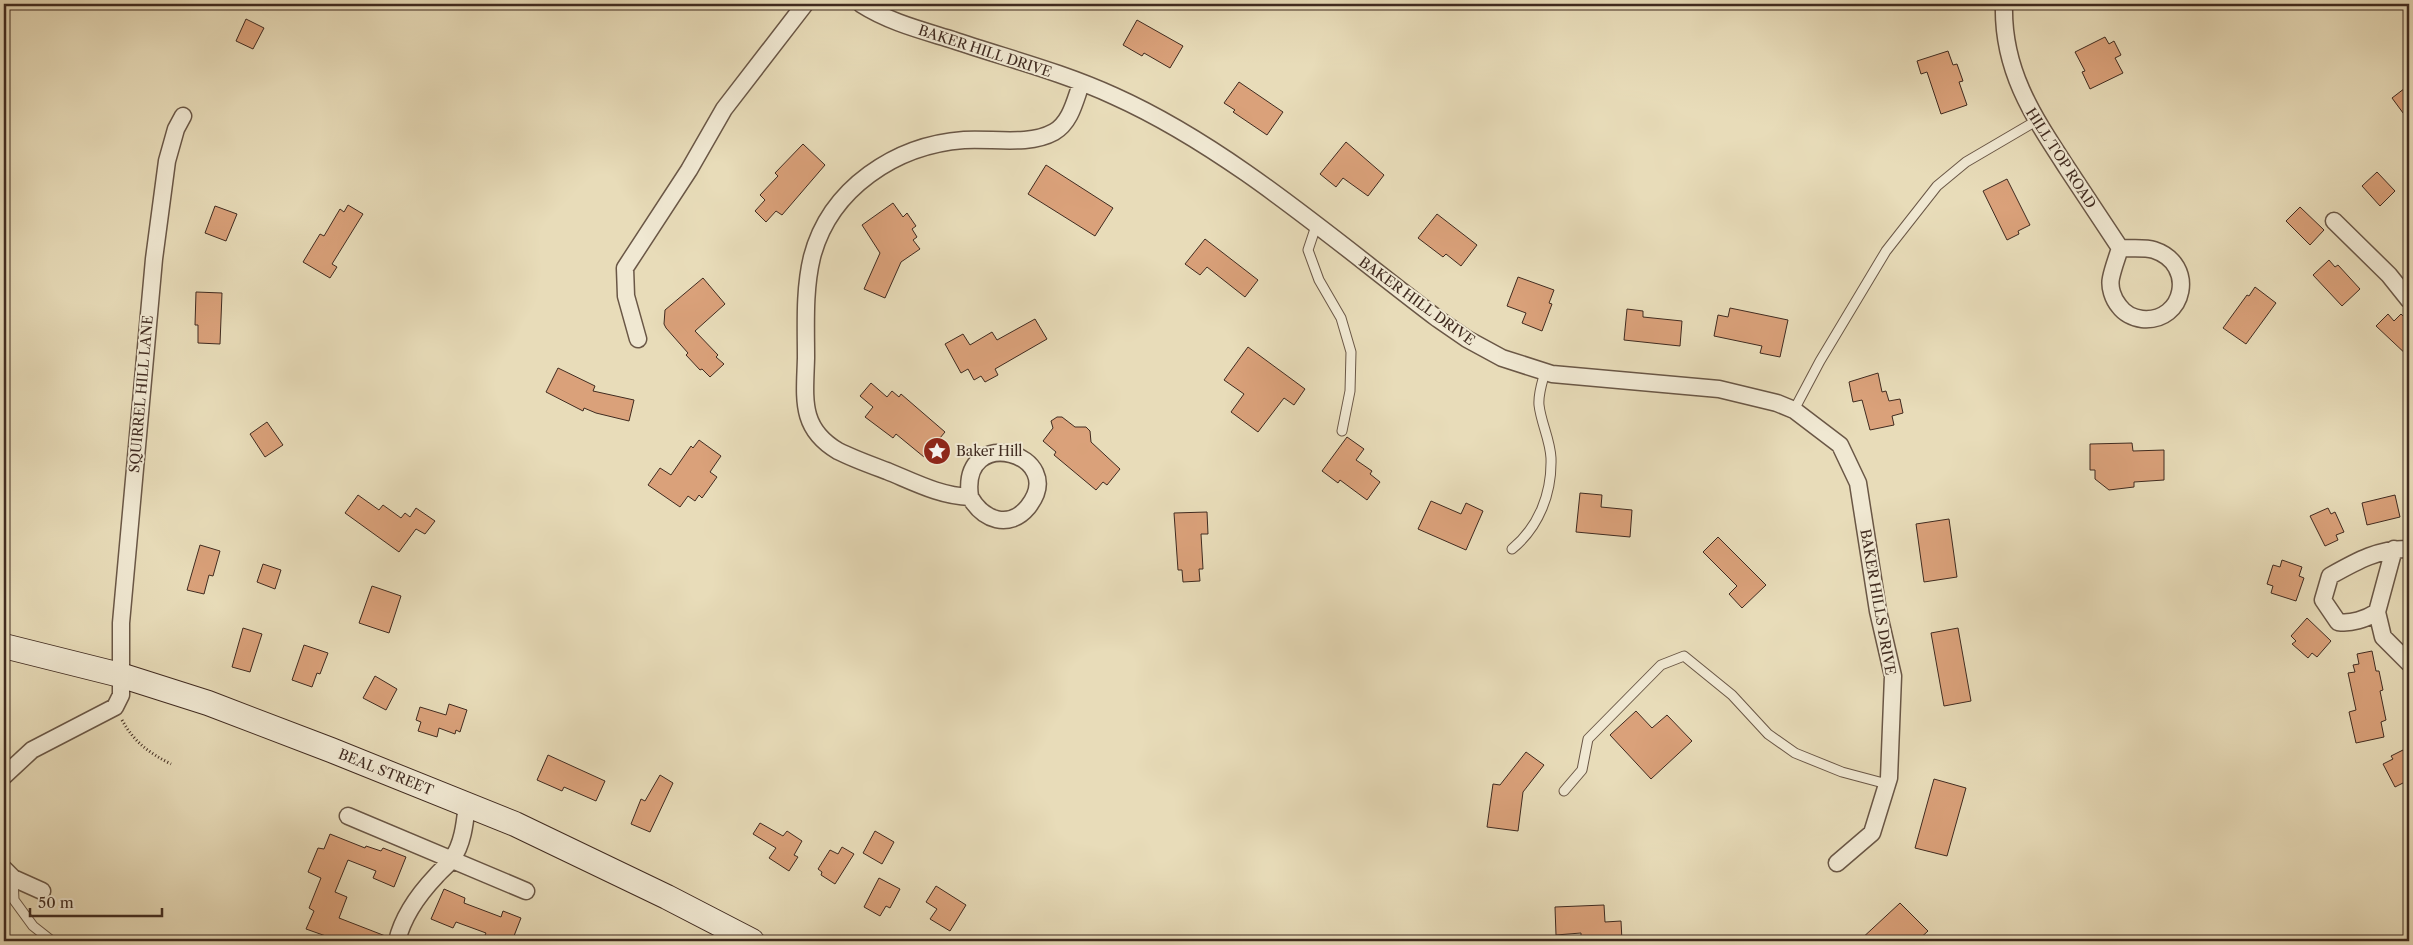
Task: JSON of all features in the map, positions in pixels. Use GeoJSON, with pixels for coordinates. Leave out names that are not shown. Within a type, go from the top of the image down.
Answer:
{"type":"FeatureCollection","features":[{"type":"Feature","properties":{"kind":"street"},"geometry":{"type":"LineString","coordinates":[[638,340],[626,296],[625,268],[689,170],[724,110],[805,4]]}},
{"type":"Feature","properties":{"kind":"street","name":"BAKER HILL DRIVE"},"geometry":{"type":"LineString","coordinates":[[861,4],[907,26],[1113,95],[1174,128],[1244,171],[1467,339],[1502,358],[1545,372],[1580,378],[1719,389],[1753,396],[1794,410]]}},
{"type":"Feature","properties":{"kind":"street","name":"HILL TOP ROAD"},"geometry":{"type":"LineString","coordinates":[[2004,4],[2009,52],[2018,83],[2036,121],[2120,248]]}},
{"type":"Feature","properties":{"kind":"street"},"geometry":{"type":"LineString","coordinates":[[970,497],[944,494],[846,455],[818,437],[810,425],[805,406],[806,289],[812,257],[819,236],[834,208],[858,182],[878,168],[907,152],[932,144],[964,140],[1022,139],[1053,132],[1062,126],[1071,113],[1082,84]]}},
{"type":"Feature","properties":{"kind":"street","name":"SQUIRREL HILL LANE"},"geometry":{"type":"LineString","coordinates":[[115,707],[121,696],[121,623],[154,259],[168,162],[176,129],[182,116]]}},
{"type":"Feature","properties":{"kind":"street"},"geometry":{"type":"LineString","coordinates":[[2334,221],[2390,275],[2409,300]]}},
{"type":"Feature","properties":{"kind":"street"},"geometry":{"type":"LineString","coordinates":[[2120,248],[2151,249],[2165,254],[2176,264],[2181,277],[2181,292],[2176,303],[2165,314],[2150,320],[2134,318],[2120,308],[2112,296],[2110,279],[2120,248]]}},
{"type":"Feature","properties":{"kind":"street","name":"BAKER HILLS DRIVE"},"geometry":{"type":"LineString","coordinates":[[1794,410],[1840,446],[1858,483],[1878,611],[1893,676],[1887,784],[1872,834],[1837,863]]}},
{"type":"Feature","properties":{"kind":"street"},"geometry":{"type":"LineString","coordinates":[[997,452],[1013,453],[1022,457],[1030,465],[1036,478],[1036,498],[1018,517],[1002,520],[988,518],[976,508],[970,497],[970,476],[977,462],[997,452]]}},
{"type":"Feature","properties":{"kind":"street"},"geometry":{"type":"LineString","coordinates":[[2402,549],[2377,612],[2370,617],[2346,623],[2338,622],[2323,600],[2330,576],[2362,558],[2402,549]]}},
{"type":"Feature","properties":{"kind":"street"},"geometry":{"type":"LineString","coordinates":[[2377,612],[2383,637],[2409,663]]}},
{"type":"Feature","properties":{"kind":"street","name":"BEAL STREET"},"geometry":{"type":"LineString","coordinates":[[4,646],[120,676],[208,703],[467,804],[515,824],[593,861],[752,941]]}},
{"type":"Feature","properties":{"kind":"street"},"geometry":{"type":"LineString","coordinates":[[4,776],[32,750],[115,707]]}},
{"type":"Feature","properties":{"kind":"street"},"geometry":{"type":"LineString","coordinates":[[397,941],[404,919],[415,901],[426,886],[452,860],[462,832],[467,804]]}},
{"type":"Feature","properties":{"kind":"street"},"geometry":{"type":"LineString","coordinates":[[348,816],[526,891]]}},
{"type":"Feature","properties":{"kind":"street"},"geometry":{"type":"LineString","coordinates":[[9,874],[42,891]]}},
{"type":"Feature","properties":{"kind":"lane"},"geometry":{"type":"LineString","coordinates":[[1794,410],[1820,361],[1886,251],[1937,186],[1966,162],[2036,121]]}},
{"type":"Feature","properties":{"kind":"lane"},"geometry":{"type":"LineString","coordinates":[[1316,226],[1308,250],[1319,280],[1341,318],[1352,352],[1350,391],[1342,431]]}},
{"type":"Feature","properties":{"kind":"lane"},"geometry":{"type":"LineString","coordinates":[[1512,549],[1525,538],[1536,522],[1549,482],[1550,458],[1547,435],[1539,407],[1539,394],[1545,372]]}},
{"type":"Feature","properties":{"kind":"lane"},"geometry":{"type":"LineString","coordinates":[[1564,791],[1582,770],[1588,739],[1641,682],[1660,665],[1684,656],[1732,695],[1768,734],[1795,753],[1842,772],[1887,784]]}},
{"type":"Feature","properties":{"kind":"lane"},"geometry":{"type":"LineString","coordinates":[[9,874],[14,900],[33,926],[52,941]]}},
{"type":"Feature","properties":{"kind":"path"},"geometry":{"type":"LineString","coordinates":[[115,707],[127,729],[149,753],[171,764]]}},
{"type":"Feature","properties":{"kind":"path"},"geometry":{"type":"LineString","coordinates":[[637,937],[652,941]]}},
{"type":"Feature","properties":{"kind":"building"},"geometry":{"type":"Polygon","coordinates":[[[246,19],[264,28],[253,49],[236,41],[246,19]]]}},
{"type":"Feature","properties":{"kind":"building"},"geometry":{"type":"Polygon","coordinates":[[[1137,20],[1183,46],[1170,68],[1144,53],[1142,56],[1123,45],[1137,20]]]}},
{"type":"Feature","properties":{"kind":"building"},"geometry":{"type":"Polygon","coordinates":[[[2105,37],[2109,44],[2114,41],[2121,55],[2115,58],[2123,73],[2090,89],[2082,72],[2085,71],[2075,52],[2105,37]]]}},
{"type":"Feature","properties":{"kind":"building"},"geometry":{"type":"Polygon","coordinates":[[[1948,51],[1953,65],[1957,64],[1963,81],[1959,82],[1967,105],[1941,114],[1927,72],[1921,74],[1917,61],[1948,51]]]}},
{"type":"Feature","properties":{"kind":"building"},"geometry":{"type":"Polygon","coordinates":[[[1239,82],[1283,112],[1267,135],[1233,112],[1235,110],[1224,103],[1239,82]]]}},
{"type":"Feature","properties":{"kind":"building"},"geometry":{"type":"Polygon","coordinates":[[[2409,85],[2409,121],[2392,98],[2409,85]]]}},
{"type":"Feature","properties":{"kind":"building"},"geometry":{"type":"Polygon","coordinates":[[[1346,142],[1384,175],[1368,196],[1343,178],[1336,187],[1320,174],[1346,142]]]}},
{"type":"Feature","properties":{"kind":"building"},"geometry":{"type":"Polygon","coordinates":[[[803,144],[825,165],[782,215],[776,211],[766,222],[755,211],[765,200],[760,195],[778,176],[775,173],[803,144]]]}},
{"type":"Feature","properties":{"kind":"building"},"geometry":{"type":"Polygon","coordinates":[[[1046,165],[1113,208],[1095,236],[1028,194],[1046,165]]]}},
{"type":"Feature","properties":{"kind":"building"},"geometry":{"type":"Polygon","coordinates":[[[2377,172],[2395,191],[2380,206],[2362,186],[2377,172]]]}},
{"type":"Feature","properties":{"kind":"building"},"geometry":{"type":"Polygon","coordinates":[[[2007,179],[2030,225],[2018,231],[2019,234],[2007,240],[1983,191],[2007,179]]]}},
{"type":"Feature","properties":{"kind":"building"},"geometry":{"type":"Polygon","coordinates":[[[893,203],[903,217],[907,213],[916,226],[912,229],[917,237],[913,240],[920,249],[901,262],[885,298],[864,289],[880,253],[862,225],[893,203]]]}},
{"type":"Feature","properties":{"kind":"building"},"geometry":{"type":"Polygon","coordinates":[[[348,205],[363,214],[332,264],[337,267],[330,278],[303,262],[320,234],[324,236],[340,209],[344,212],[348,205]]]}},
{"type":"Feature","properties":{"kind":"building"},"geometry":{"type":"Polygon","coordinates":[[[215,206],[237,214],[226,241],[205,233],[215,206]]]}},
{"type":"Feature","properties":{"kind":"building"},"geometry":{"type":"Polygon","coordinates":[[[2300,207],[2324,230],[2310,245],[2286,221],[2300,207]]]}},
{"type":"Feature","properties":{"kind":"building"},"geometry":{"type":"Polygon","coordinates":[[[1437,214],[1477,245],[1461,266],[1446,254],[1443,257],[1418,238],[1437,214]]]}},
{"type":"Feature","properties":{"kind":"building"},"geometry":{"type":"Polygon","coordinates":[[[1205,239],[1258,280],[1245,297],[1207,267],[1200,275],[1185,264],[1205,239]]]}},
{"type":"Feature","properties":{"kind":"building"},"geometry":{"type":"Polygon","coordinates":[[[2329,260],[2335,267],[2338,265],[2360,289],[2342,306],[2313,275],[2329,260]]]}},
{"type":"Feature","properties":{"kind":"building"},"geometry":{"type":"Polygon","coordinates":[[[1518,277],[1554,290],[1549,303],[1552,304],[1542,331],[1522,323],[1526,313],[1507,306],[1518,277]]]}},
{"type":"Feature","properties":{"kind":"building"},"geometry":{"type":"Polygon","coordinates":[[[703,278],[725,304],[695,331],[724,364],[710,377],[702,369],[700,370],[686,355],[688,353],[664,324],[665,310],[703,278]]]}},
{"type":"Feature","properties":{"kind":"building"},"geometry":{"type":"Polygon","coordinates":[[[2255,287],[2276,303],[2246,344],[2223,328],[2255,287]]]}},
{"type":"Feature","properties":{"kind":"building"},"geometry":{"type":"Polygon","coordinates":[[[196,292],[222,293],[220,344],[198,343],[198,325],[195,325],[196,292]]]}},
{"type":"Feature","properties":{"kind":"building"},"geometry":{"type":"Polygon","coordinates":[[[1730,308],[1788,320],[1780,357],[1760,353],[1762,346],[1714,336],[1718,315],[1728,317],[1730,308]]]}},
{"type":"Feature","properties":{"kind":"building"},"geometry":{"type":"Polygon","coordinates":[[[1627,309],[1643,311],[1643,317],[1682,321],[1680,346],[1624,340],[1627,309]]]}},
{"type":"Feature","properties":{"kind":"building"},"geometry":{"type":"Polygon","coordinates":[[[2388,314],[2394,321],[2401,314],[2409,322],[2409,357],[2376,326],[2388,314]]]}},
{"type":"Feature","properties":{"kind":"building"},"geometry":{"type":"Polygon","coordinates":[[[1035,319],[1047,339],[995,369],[998,375],[985,382],[981,376],[974,380],[968,369],[961,373],[945,344],[963,334],[970,345],[992,332],[997,340],[1035,319]]]}},
{"type":"Feature","properties":{"kind":"building"},"geometry":{"type":"Polygon","coordinates":[[[1248,347],[1305,389],[1294,405],[1284,398],[1258,432],[1231,412],[1244,394],[1224,380],[1248,347]]]}},
{"type":"Feature","properties":{"kind":"building"},"geometry":{"type":"Polygon","coordinates":[[[558,368],[595,386],[593,391],[634,400],[629,421],[584,408],[583,411],[546,392],[558,368]]]}},
{"type":"Feature","properties":{"kind":"building"},"geometry":{"type":"Polygon","coordinates":[[[1878,373],[1882,392],[1886,391],[1889,401],[1900,399],[1903,413],[1892,416],[1894,425],[1870,430],[1862,400],[1853,402],[1849,382],[1878,373]]]}},
{"type":"Feature","properties":{"kind":"building"},"geometry":{"type":"Polygon","coordinates":[[[871,383],[887,397],[892,391],[899,397],[901,394],[945,432],[924,457],[896,434],[893,438],[865,417],[873,407],[860,396],[871,383]]]}},
{"type":"Feature","properties":{"kind":"building"},"geometry":{"type":"Polygon","coordinates":[[[1057,417],[1062,417],[1075,427],[1086,427],[1090,431],[1091,442],[1120,469],[1107,485],[1103,482],[1096,490],[1054,455],[1056,452],[1043,441],[1053,428],[1051,421],[1057,417]]]}},
{"type":"Feature","properties":{"kind":"building"},"geometry":{"type":"Polygon","coordinates":[[[267,422],[283,445],[265,457],[250,434],[267,422]]]}},
{"type":"Feature","properties":{"kind":"building"},"geometry":{"type":"Polygon","coordinates":[[[1347,437],[1364,449],[1356,460],[1372,471],[1370,474],[1380,482],[1367,500],[1340,480],[1338,483],[1322,471],[1347,437]]]}},
{"type":"Feature","properties":{"kind":"building"},"geometry":{"type":"Polygon","coordinates":[[[699,440],[721,456],[710,472],[717,477],[702,498],[699,495],[695,501],[688,496],[680,507],[648,485],[660,468],[671,475],[691,446],[693,448],[699,440]]]}},
{"type":"Feature","properties":{"kind":"building"},"geometry":{"type":"Polygon","coordinates":[[[2132,443],[2133,451],[2164,450],[2164,480],[2134,482],[2134,487],[2109,490],[2095,479],[2095,470],[2090,470],[2090,444],[2132,443]]]}},
{"type":"Feature","properties":{"kind":"building"},"geometry":{"type":"Polygon","coordinates":[[[1580,493],[1602,495],[1601,507],[1632,510],[1630,537],[1576,532],[1580,493]]]}},
{"type":"Feature","properties":{"kind":"building"},"geometry":{"type":"Polygon","coordinates":[[[358,495],[379,510],[383,505],[401,518],[405,513],[410,517],[416,508],[435,521],[425,534],[416,529],[399,552],[345,513],[358,495]]]}},
{"type":"Feature","properties":{"kind":"building"},"geometry":{"type":"Polygon","coordinates":[[[2395,495],[2400,517],[2367,525],[2362,503],[2395,495]]]}},
{"type":"Feature","properties":{"kind":"building"},"geometry":{"type":"Polygon","coordinates":[[[1431,501],[1461,514],[1466,503],[1483,511],[1466,550],[1418,529],[1431,501]]]}},
{"type":"Feature","properties":{"kind":"building"},"geometry":{"type":"Polygon","coordinates":[[[2328,508],[2331,514],[2335,512],[2344,532],[2336,535],[2338,540],[2325,546],[2310,516],[2328,508]]]}},
{"type":"Feature","properties":{"kind":"building"},"geometry":{"type":"Polygon","coordinates":[[[1207,512],[1208,534],[1201,534],[1203,569],[1199,569],[1200,581],[1183,582],[1182,570],[1178,570],[1174,513],[1207,512]]]}},
{"type":"Feature","properties":{"kind":"building"},"geometry":{"type":"Polygon","coordinates":[[[1949,519],[1957,577],[1924,582],[1916,524],[1949,519]]]}},
{"type":"Feature","properties":{"kind":"building"},"geometry":{"type":"Polygon","coordinates":[[[1718,537],[1766,585],[1742,608],[1729,594],[1737,586],[1703,552],[1718,537]]]}},
{"type":"Feature","properties":{"kind":"building"},"geometry":{"type":"Polygon","coordinates":[[[200,545],[220,551],[213,576],[209,575],[204,594],[187,590],[200,545]]]}},
{"type":"Feature","properties":{"kind":"building"},"geometry":{"type":"Polygon","coordinates":[[[2282,560],[2302,567],[2299,576],[2304,578],[2296,601],[2271,593],[2273,586],[2267,584],[2273,565],[2280,567],[2282,560]]]}},
{"type":"Feature","properties":{"kind":"building"},"geometry":{"type":"Polygon","coordinates":[[[263,564],[281,570],[275,589],[257,582],[263,564]]]}},
{"type":"Feature","properties":{"kind":"building"},"geometry":{"type":"Polygon","coordinates":[[[372,586],[401,596],[389,633],[359,623],[372,586]]]}},
{"type":"Feature","properties":{"kind":"building"},"geometry":{"type":"Polygon","coordinates":[[[2307,618],[2331,641],[2317,657],[2312,653],[2308,658],[2292,644],[2296,641],[2291,636],[2307,618]]]}},
{"type":"Feature","properties":{"kind":"building"},"geometry":{"type":"Polygon","coordinates":[[[243,628],[262,634],[250,672],[232,667],[243,628]]]}},
{"type":"Feature","properties":{"kind":"building"},"geometry":{"type":"Polygon","coordinates":[[[1958,628],[1971,701],[1944,706],[1931,633],[1958,628]]]}},
{"type":"Feature","properties":{"kind":"building"},"geometry":{"type":"Polygon","coordinates":[[[304,645],[328,653],[320,674],[317,673],[312,687],[292,680],[304,645]]]}},
{"type":"Feature","properties":{"kind":"building"},"geometry":{"type":"Polygon","coordinates":[[[2372,651],[2376,671],[2379,671],[2383,690],[2380,691],[2386,720],[2381,722],[2384,737],[2356,743],[2349,712],[2356,710],[2348,673],[2355,672],[2353,665],[2359,664],[2357,654],[2372,651]]]}},
{"type":"Feature","properties":{"kind":"building"},"geometry":{"type":"Polygon","coordinates":[[[375,676],[397,689],[386,710],[363,698],[375,676]]]}},
{"type":"Feature","properties":{"kind":"building"},"geometry":{"type":"Polygon","coordinates":[[[449,704],[467,710],[460,732],[456,730],[455,734],[439,728],[437,737],[418,731],[421,722],[416,720],[420,707],[446,715],[449,704]]]}},
{"type":"Feature","properties":{"kind":"building"},"geometry":{"type":"Polygon","coordinates":[[[1636,711],[1652,728],[1667,715],[1692,741],[1651,779],[1610,735],[1636,711]]]}},
{"type":"Feature","properties":{"kind":"building"},"geometry":{"type":"Polygon","coordinates":[[[2409,747],[2409,780],[2395,787],[2383,764],[2393,759],[2391,756],[2409,747]]]}},
{"type":"Feature","properties":{"kind":"building"},"geometry":{"type":"Polygon","coordinates":[[[1526,752],[1544,765],[1523,792],[1518,831],[1487,827],[1493,784],[1500,785],[1526,752]]]}},
{"type":"Feature","properties":{"kind":"building"},"geometry":{"type":"Polygon","coordinates":[[[548,755],[605,781],[596,801],[564,787],[562,791],[537,780],[548,755]]]}},
{"type":"Feature","properties":{"kind":"building"},"geometry":{"type":"Polygon","coordinates":[[[660,775],[673,783],[650,832],[631,824],[641,799],[645,801],[660,775]]]}},
{"type":"Feature","properties":{"kind":"building"},"geometry":{"type":"Polygon","coordinates":[[[1934,779],[1966,788],[1947,856],[1915,848],[1934,779]]]}},
{"type":"Feature","properties":{"kind":"building"},"geometry":{"type":"Polygon","coordinates":[[[760,823],[783,836],[787,831],[802,841],[794,855],[798,857],[789,871],[769,858],[776,848],[753,834],[760,823]]]}},
{"type":"Feature","properties":{"kind":"building"},"geometry":{"type":"Polygon","coordinates":[[[875,831],[894,842],[882,864],[863,853],[875,831]]]}},
{"type":"Feature","properties":{"kind":"building"},"geometry":{"type":"Polygon","coordinates":[[[330,834],[365,848],[366,846],[381,851],[383,848],[406,857],[394,887],[373,878],[376,871],[348,860],[335,892],[347,897],[339,918],[388,937],[387,941],[340,941],[306,929],[314,911],[309,908],[321,878],[308,872],[318,848],[324,849],[330,834]]]}},
{"type":"Feature","properties":{"kind":"building"},"geometry":{"type":"Polygon","coordinates":[[[842,847],[854,854],[835,884],[821,875],[822,872],[818,869],[830,850],[838,854],[842,847]]]}},
{"type":"Feature","properties":{"kind":"building"},"geometry":{"type":"Polygon","coordinates":[[[879,878],[900,889],[890,908],[886,906],[880,916],[864,907],[879,878]]]}},
{"type":"Feature","properties":{"kind":"building"},"geometry":{"type":"Polygon","coordinates":[[[936,886],[966,905],[950,931],[930,919],[937,909],[926,902],[936,886]]]}},
{"type":"Feature","properties":{"kind":"building"},"geometry":{"type":"Polygon","coordinates":[[[444,889],[465,898],[464,903],[501,917],[503,911],[521,918],[512,941],[482,941],[486,933],[456,922],[453,928],[431,919],[444,889]]]}},
{"type":"Feature","properties":{"kind":"building"},"geometry":{"type":"Polygon","coordinates":[[[1900,903],[1928,931],[1917,941],[1859,941],[1900,903]]]}},
{"type":"Feature","properties":{"kind":"building"},"geometry":{"type":"Polygon","coordinates":[[[1604,905],[1605,922],[1621,921],[1622,941],[1581,941],[1581,933],[1556,935],[1555,907],[1604,905]]]}},
{"type":"Feature","properties":{"kind":"place","name":"Baker Hill"},"geometry":{"type":"Point","coordinates":[937,451]}}]}
